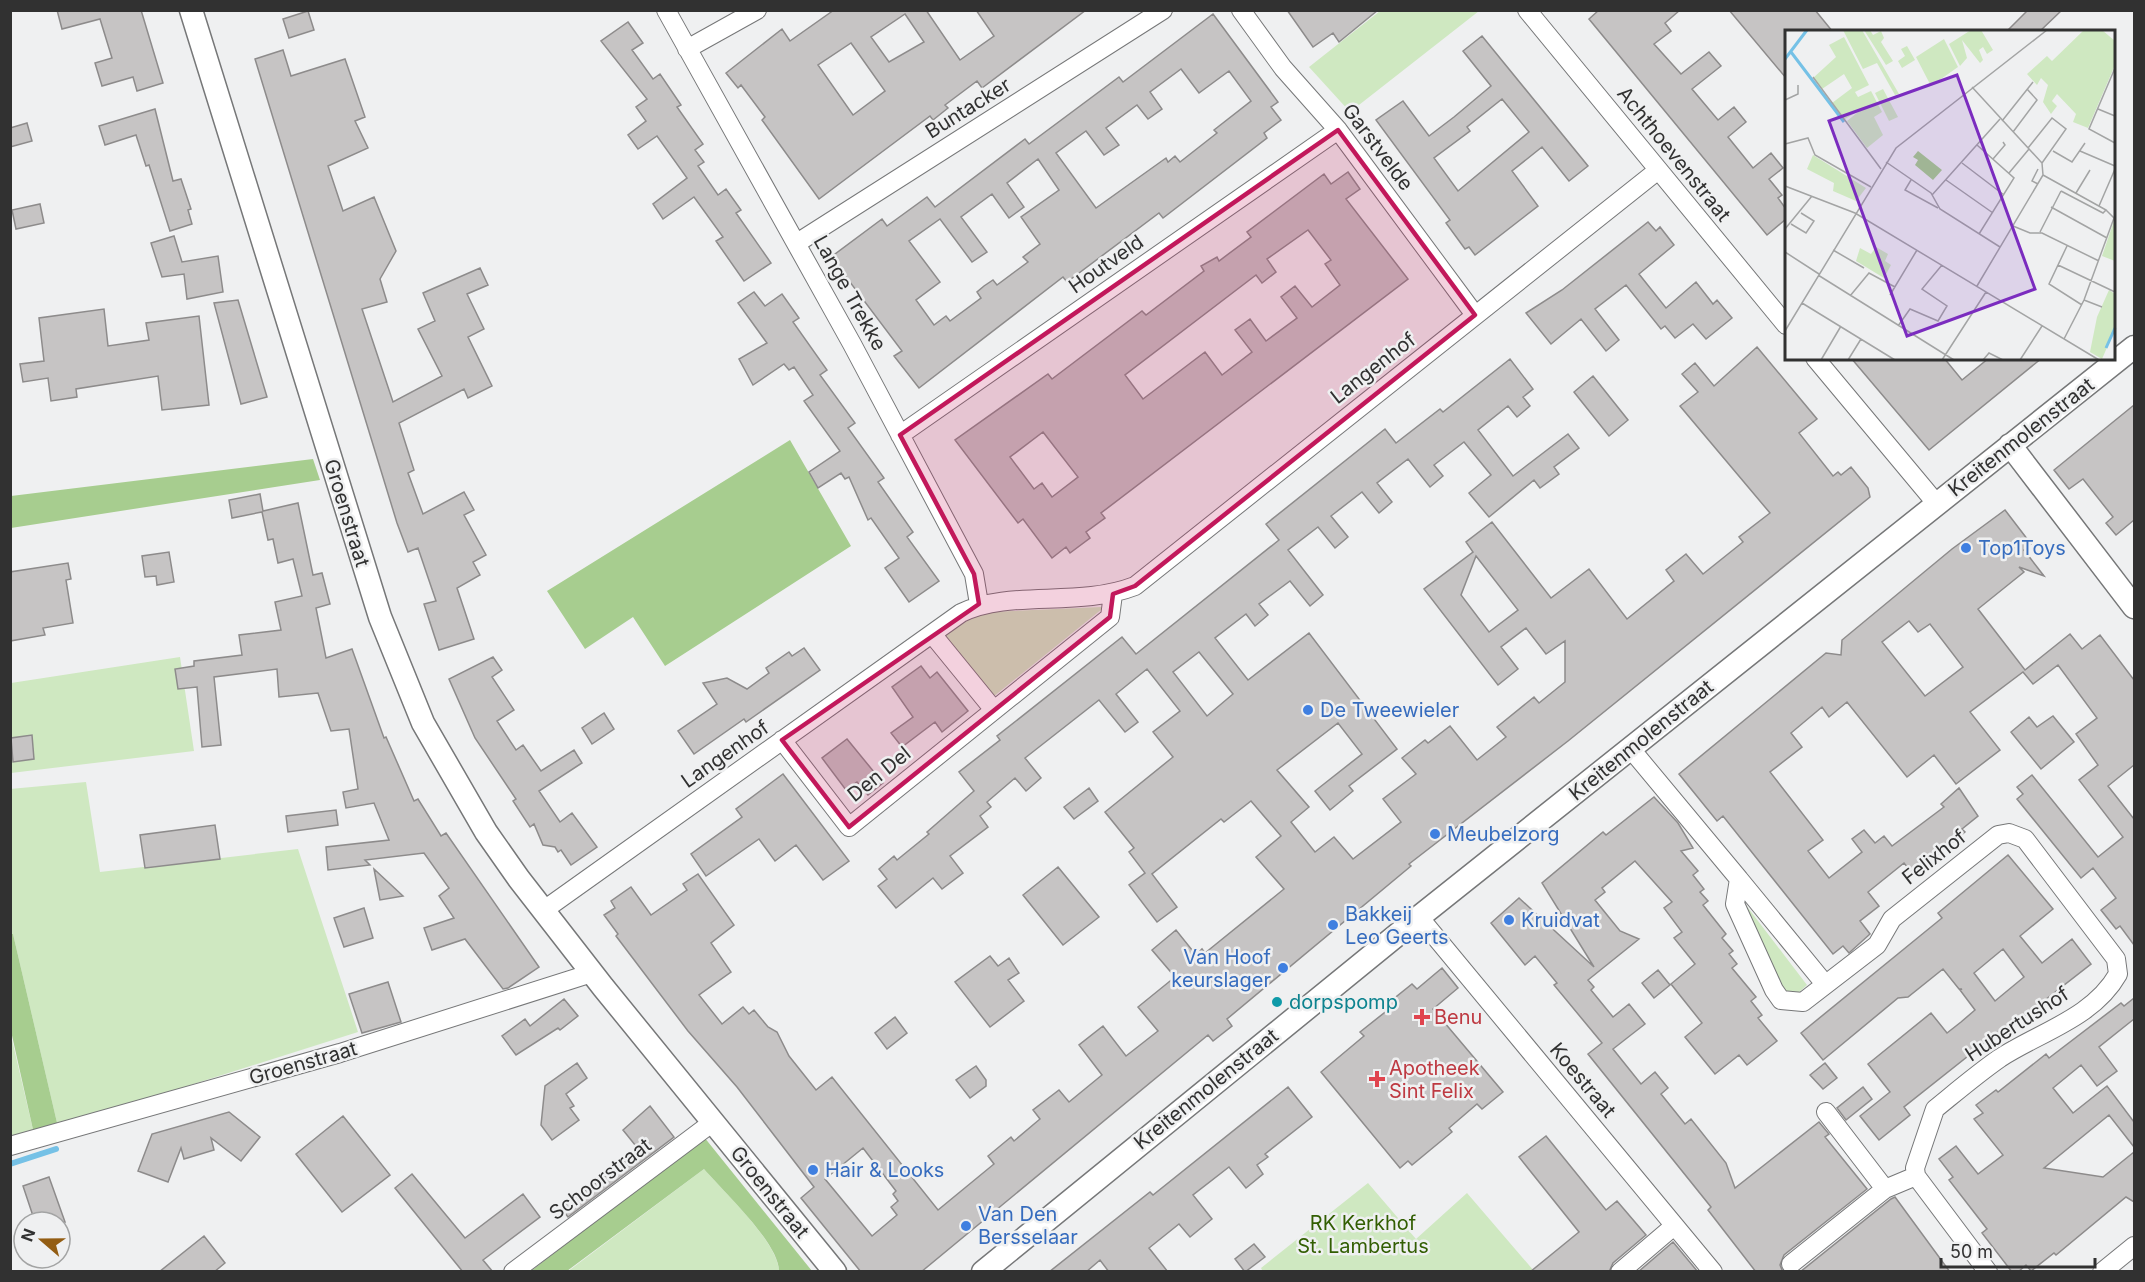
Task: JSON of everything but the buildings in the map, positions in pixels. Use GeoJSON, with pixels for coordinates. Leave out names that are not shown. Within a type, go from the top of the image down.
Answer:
{"type":"FeatureCollection","features":[{"type":"Feature","properties":{"kind":"street","name":"Groenstraat"},"geometry":{"type":"LineString","coordinates":[[191,10],[376,606],[400,672],[449,770],[486,832],[592,973],[835,1272]]}},
{"type":"Feature","properties":{"kind":"street","name":"Lange Trekke"},"geometry":{"type":"LineString","coordinates":[[666,10],[796,243],[974,574],[979,604]]}},
{"type":"Feature","properties":{"kind":"street"},"geometry":{"type":"LineString","coordinates":[[687,49],[757,10]]}},
{"type":"Feature","properties":{"kind":"street","name":"Buntacker"},"geometry":{"type":"LineString","coordinates":[[796,243],[1163,10]]}},
{"type":"Feature","properties":{"kind":"street","name":"Garstvelde"},"geometry":{"type":"LineString","coordinates":[[1241,10],[1283,68],[1338,130],[1475,315]]}},
{"type":"Feature","properties":{"kind":"street","name":"Achthoevenstraat"},"geometry":{"type":"LineString","coordinates":[[1527,10],[1657,171],[1785,324]]}},
{"type":"Feature","properties":{"kind":"street","name":"Houtveld"},"geometry":{"type":"LineString","coordinates":[[900,435],[1338,130]]}},
{"type":"Feature","properties":{"kind":"street","name":"Langenhof"},"geometry":{"type":"LineString","coordinates":[[544,910],[961,613],[979,604],[1091,598],[1113,594],[1135,586],[1657,171]]}},
{"type":"Feature","properties":{"kind":"street","name":"Kreitenmolenstraat"},"geometry":{"type":"LineString","coordinates":[[983,1272],[1419,917],[2134,347]]}},
{"type":"Feature","properties":{"kind":"street"},"geometry":{"type":"LineString","coordinates":[[1817,360],[1936,503]]}},
{"type":"Feature","properties":{"kind":"street"},"geometry":{"type":"LineString","coordinates":[[2010,445],[2134,607]]}},
{"type":"Feature","properties":{"kind":"street"},"geometry":{"type":"LineString","coordinates":[[932,634],[994,710],[1110,617],[1113,594]]}},
{"type":"Feature","properties":{"kind":"street","name":"Den Del"},"geometry":{"type":"LineString","coordinates":[[782,740],[849,827],[994,710]]}},
{"type":"Feature","properties":{"kind":"street"},"geometry":{"type":"LineString","coordinates":[[1630,748],[1825,984]]}},
{"type":"Feature","properties":{"kind":"street","name":"Felixhof"},"geometry":{"type":"LineString","coordinates":[[1739,879],[1735,904],[1781,1000],[1803,1002],[1877,945],[1892,919],[1998,835],[2009,833],[2025,839],[2070,898]]}},
{"type":"Feature","properties":{"kind":"street","name":"Hubertushof"},"geometry":{"type":"LineString","coordinates":[[1916,1176],[1915,1168],[1935,1109],[2001,1058],[2066,1023],[2126,974],[2070,898]]}},
{"type":"Feature","properties":{"kind":"street","name":"Koestraat"},"geometry":{"type":"LineString","coordinates":[[1419,917],[1713,1272]]}},
{"type":"Feature","properties":{"kind":"street","name":"Groenstraat"},"geometry":{"type":"LineString","coordinates":[[10,1146],[340,1053],[592,973]]}},
{"type":"Feature","properties":{"kind":"street"},"geometry":{"type":"LineString","coordinates":[[1826,1113],[1885,1189]]}},
{"type":"Feature","properties":{"kind":"street","name":"Schoorstraat"},"geometry":{"type":"LineString","coordinates":[[513,1272],[713,1122]]}},
{"type":"Feature","properties":{"kind":"street"},"geometry":{"type":"LineString","coordinates":[[1791,1264],[1885,1189],[1916,1176],[1988,1272]]}},
{"type":"Feature","properties":{"kind":"street"},"geometry":{"type":"LineString","coordinates":[[1620,1272],[1674,1226]]}},
{"type":"Feature","properties":{"kind":"street"},"geometry":{"type":"LineString","coordinates":[[2102,1272],[2134,1246]]}},
{"type":"Feature","properties":{"kind":"highlighted area"},"geometry":{"type":"Polygon","coordinates":[[[1338,130],[1475,315],[1135,586],[1113,594],[1110,617],[849,827],[782,740],[979,604],[974,574],[900,435],[1338,130]]]}},
{"type":"Feature","properties":{"kind":"green space"},"geometry":{"type":"Polygon","coordinates":[[[1380,11],[1479,11],[1350,112],[1309,67],[1380,11]]]}},
{"type":"Feature","properties":{"kind":"green space"},"geometry":{"type":"Polygon","coordinates":[[[790,440],[851,546],[665,666],[633,617],[585,649],[547,591],[790,440]]]}},
{"type":"Feature","properties":{"kind":"green space"},"geometry":{"type":"Polygon","coordinates":[[[313,459],[320,480],[11,528],[11,496],[313,459]]]}},
{"type":"Feature","properties":{"kind":"green space"},"geometry":{"type":"Polygon","coordinates":[[[1101,607],[1102,609],[993,697],[945,636],[971,618],[991,612],[1101,607]]]}},
{"type":"Feature","properties":{"kind":"green space"},"geometry":{"type":"Polygon","coordinates":[[[180,657],[194,751],[11,773],[11,683],[180,657]]]}},
{"type":"Feature","properties":{"kind":"green space"},"geometry":{"type":"Polygon","coordinates":[[[86,782],[100,872],[298,849],[358,1032],[58,1127],[13,934],[11,934],[10,789],[86,782]]]}},
{"type":"Feature","properties":{"kind":"green space"},"geometry":{"type":"Polygon","coordinates":[[[1742,900],[1807,985],[1797,994],[1785,993],[1742,900]]]}},
{"type":"Feature","properties":{"kind":"green space"},"geometry":{"type":"Polygon","coordinates":[[[10,934],[13,934],[58,1127],[34,1134],[11,1031],[10,934]]]}},
{"type":"Feature","properties":{"kind":"green space"},"geometry":{"type":"Polygon","coordinates":[[[10,1031],[34,1134],[10,1142],[10,1031]]]}},
{"type":"Feature","properties":{"kind":"green space"},"geometry":{"type":"Polygon","coordinates":[[[704,1137],[812,1271],[779,1271],[777,1259],[760,1232],[704,1169],[567,1271],[531,1271],[704,1137]]]}},
{"type":"Feature","properties":{"kind":"green space"},"geometry":{"type":"Polygon","coordinates":[[[704,1169],[760,1232],[777,1260],[779,1272],[567,1272],[704,1169]]]}},
{"type":"Feature","properties":{"kind":"green space","name":"RK Kerkhof St. Lambertus"},"geometry":{"type":"Polygon","coordinates":[[[1368,1183],[1416,1239],[1467,1193],[1534,1271],[1263,1272],[1261,1268],[1368,1183]]]}},
{"type":"Feature","properties":{"kind":"waterway"},"geometry":{"type":"LineString","coordinates":[[10,1164],[56,1149]]}},
{"type":"Feature","properties":{"kind":"place","name":"Top1Toys"},"geometry":{"type":"Point","coordinates":[1966,548]}},
{"type":"Feature","properties":{"kind":"place","name":"De Tweewieler"},"geometry":{"type":"Point","coordinates":[1308,710]}},
{"type":"Feature","properties":{"kind":"place","name":"Meubelzorg"},"geometry":{"type":"Point","coordinates":[1435,834]}},
{"type":"Feature","properties":{"kind":"place","name":"Kruidvat"},"geometry":{"type":"Point","coordinates":[1509,920]}},
{"type":"Feature","properties":{"kind":"place","name":"Bakkeij Leo Geerts"},"geometry":{"type":"Point","coordinates":[1333,925]}},
{"type":"Feature","properties":{"kind":"place","name":"Van Hoof keurslager"},"geometry":{"type":"Point","coordinates":[1283,968]}},
{"type":"Feature","properties":{"kind":"place","name":"dorpspomp"},"geometry":{"type":"Point","coordinates":[1277,1002]}},
{"type":"Feature","properties":{"kind":"place","name":"Benu"},"geometry":{"type":"Point","coordinates":[1422,1017]}},
{"type":"Feature","properties":{"kind":"place","name":"Apotheek Sint Felix"},"geometry":{"type":"Point","coordinates":[1377,1079]}},
{"type":"Feature","properties":{"kind":"place","name":"Hair & Looks"},"geometry":{"type":"Point","coordinates":[813,1170]}},
{"type":"Feature","properties":{"kind":"place","name":"Van Den Bersselaar"},"geometry":{"type":"Point","coordinates":[966,1226]}}]}
